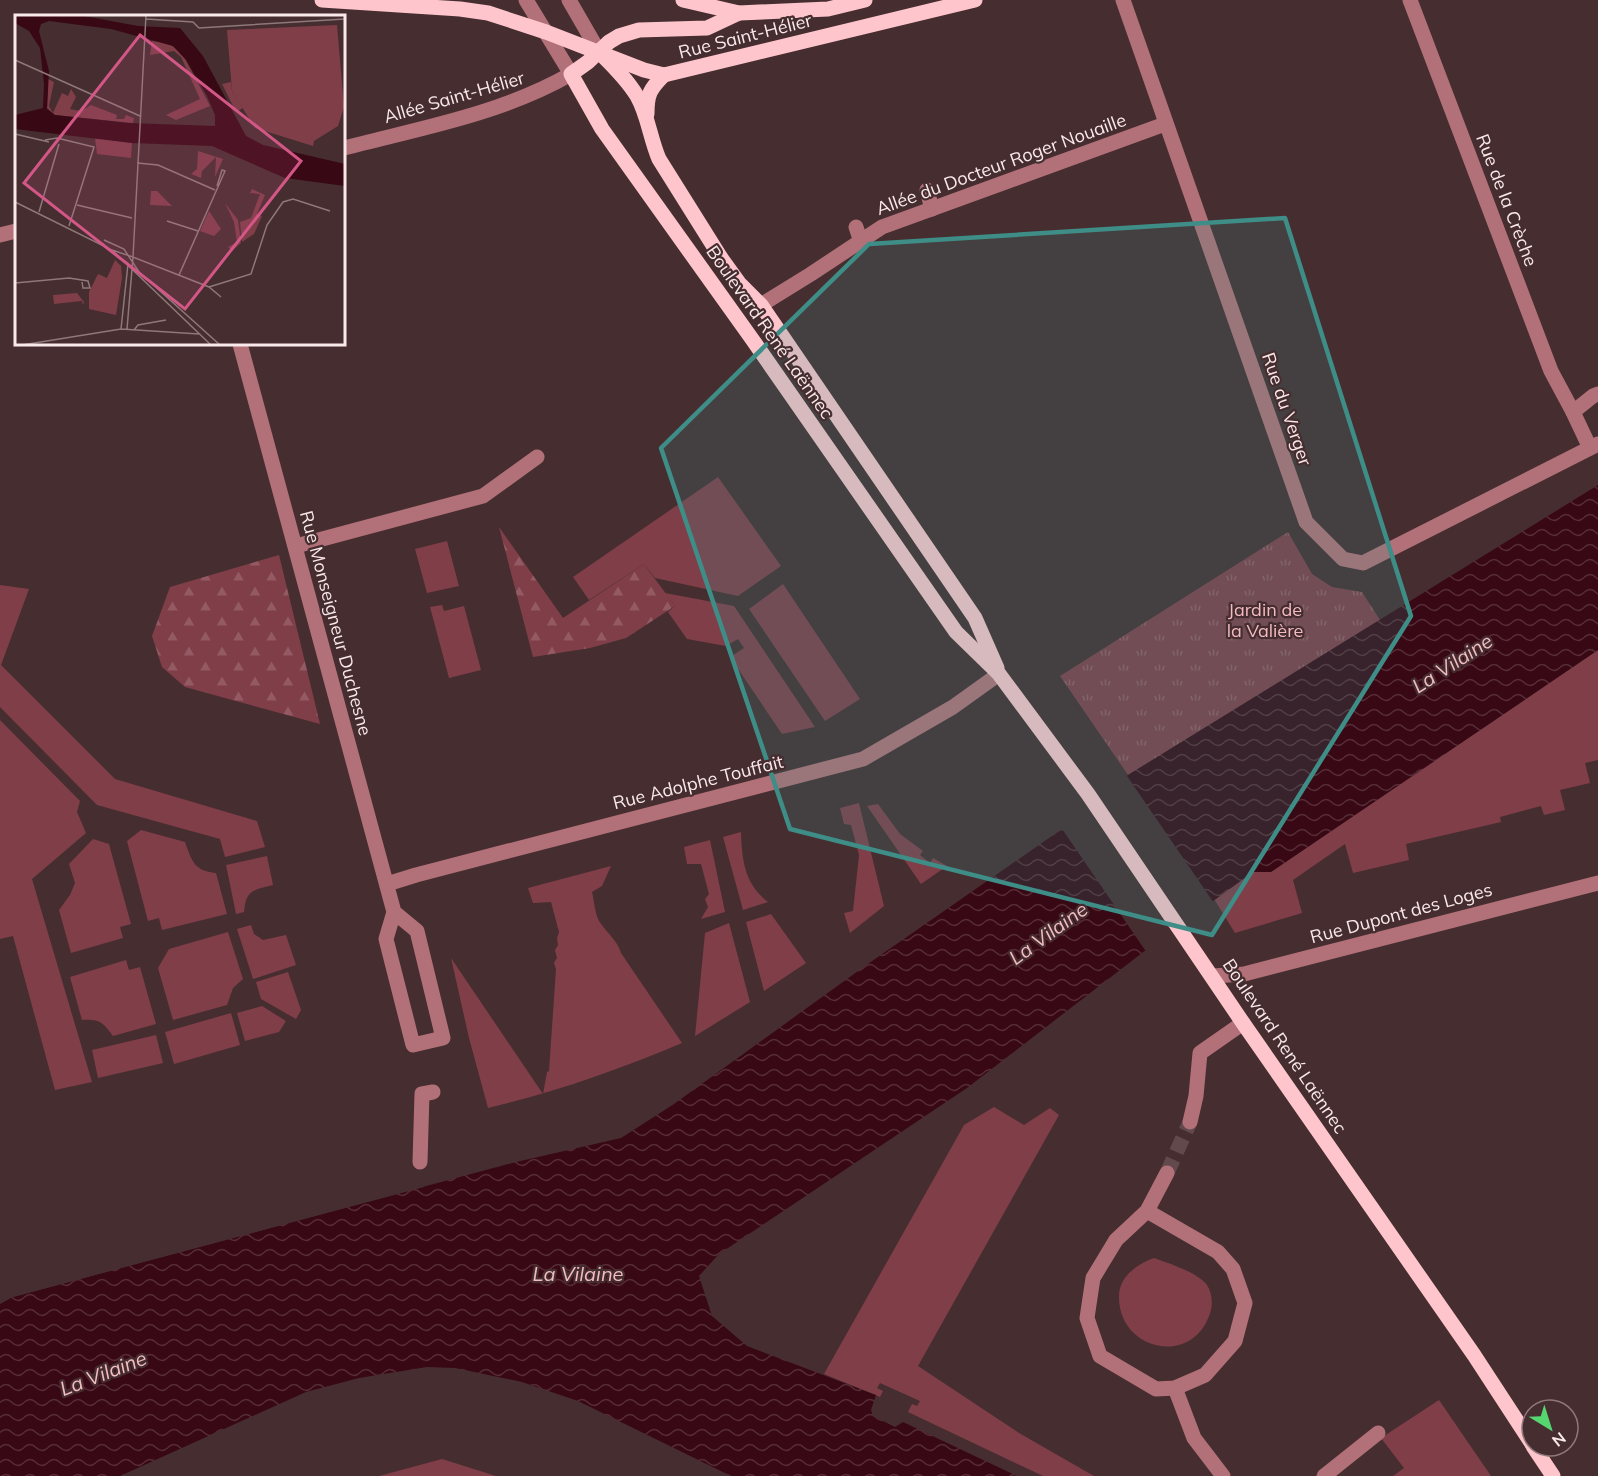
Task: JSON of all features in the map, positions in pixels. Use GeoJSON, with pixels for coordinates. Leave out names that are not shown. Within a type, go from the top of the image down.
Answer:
{"type":"FeatureCollection","features":[{"type":"Feature","properties":{"kind":"main road","name":"Rue Saint-Hélier"},"geometry":{"type":"LineString","coordinates":[[322,0],[460,9],[488,14],[546,32],[644,70],[664,75],[975,0]]}},
{"type":"Feature","properties":{"kind":"main road","name":"Rue Saint-Hélier"},"geometry":{"type":"LineString","coordinates":[[683,0],[739,13],[828,9],[865,0]]}},
{"type":"Feature","properties":{"kind":"main road","name":"Rue Saint-Hélier"},"geometry":{"type":"LineString","coordinates":[[571,74],[588,63],[619,36],[639,30],[707,28],[739,13]]}},
{"type":"Feature","properties":{"kind":"main road","name":"Boulevard René Laënnec"},"geometry":{"type":"LineString","coordinates":[[599,52],[636,95],[648,120],[652,142],[659,159],[721,258],[739,283],[761,305],[975,618],[999,674]]}},
{"type":"Feature","properties":{"kind":"main road","name":"Boulevard René Laënnec"},"geometry":{"type":"LineString","coordinates":[[571,74],[602,129],[764,356],[956,632],[999,674],[1088,794],[1520,1425]]}},
{"type":"Feature","properties":{"kind":"main road","name":"Rue Saint-Hélier"},"geometry":{"type":"LineString","coordinates":[[648,120],[647,98],[653,85],[664,75]]}},
{"type":"Feature","properties":{"kind":"main road","name":"Boulevard René Laënnec"},"geometry":{"type":"LineString","coordinates":[[1541,1458],[1553,1476]]}},
{"type":"Feature","properties":{"kind":"street","name":"Boulevard René Laënnec"},"geometry":{"type":"LineString","coordinates":[[526,0],[571,74]]}},
{"type":"Feature","properties":{"kind":"street","name":"Boulevard René Laënnec"},"geometry":{"type":"LineString","coordinates":[[569,0],[599,52]]}},
{"type":"Feature","properties":{"kind":"street","name":"Rue du Verger"},"geometry":{"type":"LineString","coordinates":[[1123,0],[1306,522],[1343,559],[1363,563],[1594,446]]}},
{"type":"Feature","properties":{"kind":"street","name":"Rue de la Crèche"},"geometry":{"type":"LineString","coordinates":[[1410,0],[1551,371],[1594,446]]}},
{"type":"Feature","properties":{"kind":"street","name":"Allée Saint-Hélier"},"geometry":{"type":"LineString","coordinates":[[345,148],[525,98],[571,74]]}},
{"type":"Feature","properties":{"kind":"street","name":"Allée du Docteur Roger Nouaille"},"geometry":{"type":"LineString","coordinates":[[761,305],[882,227],[1166,124]]}},
{"type":"Feature","properties":{"kind":"street"},"geometry":{"type":"LineString","coordinates":[[927,190],[932,209]]}},
{"type":"Feature","properties":{"kind":"street"},"geometry":{"type":"LineString","coordinates":[[856,227],[861,242]]}},
{"type":"Feature","properties":{"kind":"street"},"geometry":{"type":"LineString","coordinates":[[0,235],[15,231]]}},
{"type":"Feature","properties":{"kind":"street","name":"Rue Monseigneur Duchesne"},"geometry":{"type":"LineString","coordinates":[[240,345],[394,912],[386,939],[413,1045],[443,1038],[417,931],[394,912]]}},
{"type":"Feature","properties":{"kind":"street"},"geometry":{"type":"LineString","coordinates":[[1573,412],[1598,394]]}},
{"type":"Feature","properties":{"kind":"street"},"geometry":{"type":"LineString","coordinates":[[296,546],[483,496],[537,457]]}},
{"type":"Feature","properties":{"kind":"street","name":"Rue Adolphe Touffait"},"geometry":{"type":"LineString","coordinates":[[387,884],[863,759],[953,707],[999,674]]}},
{"type":"Feature","properties":{"kind":"street","name":"Rue Dupont des Loges"},"geometry":{"type":"LineString","coordinates":[[1214,976],[1244,974],[1598,883]]}},
{"type":"Feature","properties":{"kind":"street"},"geometry":{"type":"LineString","coordinates":[[1190,1122],[1196,1096],[1200,1053],[1243,1023]]}},
{"type":"Feature","properties":{"kind":"street"},"geometry":{"type":"LineString","coordinates":[[420,1162],[422,1094],[433,1092]]}},
{"type":"Feature","properties":{"kind":"street"},"geometry":{"type":"LineString","coordinates":[[1147,1211],[1218,1252],[1233,1269],[1245,1303],[1235,1341],[1205,1376],[1175,1388],[1156,1389],[1100,1356],[1087,1318],[1093,1278],[1116,1240],[1147,1211],[1167,1173]]}},
{"type":"Feature","properties":{"kind":"street"},"geometry":{"type":"LineString","coordinates":[[1175,1388],[1194,1438],[1223,1476]]}},
{"type":"Feature","properties":{"kind":"street"},"geometry":{"type":"LineString","coordinates":[[1324,1476],[1378,1433]]}},
{"type":"Feature","properties":{"kind":"highlighted area"},"geometry":{"type":"Polygon","coordinates":[[[1285,218],[1411,616],[1212,935],[790,829],[661,448],[869,244],[1285,218]]]}},
{"type":"Feature","properties":{"kind":"green space"},"geometry":{"type":"Polygon","coordinates":[[[718,477],[781,566],[738,596],[655,578],[644,564],[589,600],[573,577],[718,477]]]}},
{"type":"Feature","properties":{"kind":"green space"},"geometry":{"type":"Polygon","coordinates":[[[499,527],[563,618],[644,564],[675,606],[626,638],[590,648],[533,657],[499,527]]]}},
{"type":"Feature","properties":{"kind":"green space","name":"Jardin de la Valière"},"geometry":{"type":"Polygon","coordinates":[[[1288,532],[1312,574],[1332,587],[1362,592],[1380,620],[1128,775],[1060,676],[1288,532]]]}},
{"type":"Feature","properties":{"kind":"green space"},"geometry":{"type":"Polygon","coordinates":[[[447,541],[459,586],[427,593],[415,549],[447,541]]]}},
{"type":"Feature","properties":{"kind":"green space"},"geometry":{"type":"Polygon","coordinates":[[[279,555],[320,724],[185,687],[162,667],[152,636],[170,587],[279,555]]]}},
{"type":"Feature","properties":{"kind":"green space"},"geometry":{"type":"Polygon","coordinates":[[[783,584],[860,699],[825,721],[749,609],[783,584]]]}},
{"type":"Feature","properties":{"kind":"green space"},"geometry":{"type":"Polygon","coordinates":[[[0,585],[29,589],[1,665],[115,779],[257,821],[265,847],[225,857],[220,839],[97,805],[0,707],[0,585]]]}},
{"type":"Feature","properties":{"kind":"green space"},"geometry":{"type":"Polygon","coordinates":[[[665,593],[734,606],[815,727],[782,734],[730,657],[744,648],[738,639],[726,646],[687,639],[668,612],[675,606],[665,593]]]}},
{"type":"Feature","properties":{"kind":"green space"},"geometry":{"type":"Polygon","coordinates":[[[442,605],[444,611],[464,606],[481,670],[449,678],[430,607],[442,605]]]}},
{"type":"Feature","properties":{"kind":"green space"},"geometry":{"type":"Polygon","coordinates":[[[1598,650],[1598,760],[1585,763],[1590,783],[1560,790],[1565,810],[1544,815],[1541,806],[1500,817],[1501,822],[1406,844],[1409,860],[1353,873],[1345,844],[1293,880],[1302,913],[1235,933],[1214,899],[1253,872],[1271,872],[1598,650]]]}},
{"type":"Feature","properties":{"kind":"green space"},"geometry":{"type":"Polygon","coordinates":[[[0,720],[80,801],[77,812],[86,833],[32,879],[92,1082],[55,1090],[13,936],[0,939],[0,720]]]}},
{"type":"Feature","properties":{"kind":"green space"},"geometry":{"type":"Polygon","coordinates":[[[859,803],[884,906],[850,933],[844,913],[853,911],[859,855],[851,825],[844,824],[840,808],[859,803]]]}},
{"type":"Feature","properties":{"kind":"green space"},"geometry":{"type":"Polygon","coordinates":[[[878,804],[900,834],[923,851],[920,855],[930,863],[933,858],[947,866],[921,884],[867,806],[878,804]]]}},
{"type":"Feature","properties":{"kind":"green space"},"geometry":{"type":"Polygon","coordinates":[[[141,830],[185,842],[198,867],[216,873],[227,914],[162,930],[159,918],[148,921],[127,841],[141,830]]]}},
{"type":"Feature","properties":{"kind":"green space"},"geometry":{"type":"Polygon","coordinates":[[[741,832],[746,872],[754,888],[768,902],[743,910],[723,837],[741,832]]]}},
{"type":"Feature","properties":{"kind":"green space"},"geometry":{"type":"Polygon","coordinates":[[[93,839],[109,844],[131,924],[120,927],[123,938],[71,953],[59,910],[70,895],[75,883],[69,864],[93,839]]]}},
{"type":"Feature","properties":{"kind":"green space"},"geometry":{"type":"Polygon","coordinates":[[[710,840],[725,912],[701,919],[708,907],[705,899],[709,894],[701,864],[687,864],[684,847],[710,840]]]}},
{"type":"Feature","properties":{"kind":"green space"},"geometry":{"type":"Polygon","coordinates":[[[267,856],[273,885],[252,892],[247,899],[244,912],[236,914],[226,865],[267,856]]]}},
{"type":"Feature","properties":{"kind":"green space"},"geometry":{"type":"Polygon","coordinates":[[[611,866],[602,886],[592,892],[598,918],[682,1043],[587,1080],[543,1093],[549,1071],[556,969],[554,963],[557,958],[555,950],[558,945],[559,932],[551,902],[533,903],[528,888],[611,866]]]}},
{"type":"Feature","properties":{"kind":"green space"},"geometry":{"type":"Polygon","coordinates":[[[771,914],[806,963],[764,991],[746,922],[771,914]]]}},
{"type":"Feature","properties":{"kind":"green space"},"geometry":{"type":"Polygon","coordinates":[[[729,923],[750,1002],[695,1036],[705,933],[729,923]]]}},
{"type":"Feature","properties":{"kind":"green space"},"geometry":{"type":"Polygon","coordinates":[[[251,925],[254,934],[263,940],[286,935],[296,965],[253,979],[237,929],[251,925]]]}},
{"type":"Feature","properties":{"kind":"green space"},"geometry":{"type":"Polygon","coordinates":[[[228,932],[243,979],[233,988],[227,1005],[173,1020],[158,968],[169,949],[228,932]]]}},
{"type":"Feature","properties":{"kind":"green space"},"geometry":{"type":"Polygon","coordinates":[[[451,958],[543,1093],[488,1108],[451,958]]]}},
{"type":"Feature","properties":{"kind":"green space"},"geometry":{"type":"Polygon","coordinates":[[[126,960],[129,970],[140,967],[156,1024],[113,1036],[100,1022],[82,1020],[70,977],[126,960]]]}},
{"type":"Feature","properties":{"kind":"green space"},"geometry":{"type":"Polygon","coordinates":[[[288,972],[301,1010],[296,1019],[261,999],[256,982],[288,972]]]}},
{"type":"Feature","properties":{"kind":"green space"},"geometry":{"type":"Polygon","coordinates":[[[262,1006],[286,1021],[279,1032],[245,1041],[237,1013],[262,1006]]]}},
{"type":"Feature","properties":{"kind":"green space"},"geometry":{"type":"Polygon","coordinates":[[[231,1013],[240,1045],[174,1064],[165,1032],[231,1013]]]}},
{"type":"Feature","properties":{"kind":"green space"},"geometry":{"type":"Polygon","coordinates":[[[156,1035],[163,1063],[98,1078],[92,1050],[156,1035]]]}},
{"type":"Feature","properties":{"kind":"green space"},"geometry":{"type":"Polygon","coordinates":[[[994,1107],[1024,1125],[1050,1108],[1059,1115],[918,1366],[1019,1433],[1094,1476],[1043,1476],[908,1412],[912,1404],[917,1406],[920,1401],[880,1383],[877,1388],[883,1391],[880,1397],[824,1374],[964,1125],[994,1107]]]}},
{"type":"Feature","properties":{"kind":"green space"},"geometry":{"type":"Polygon","coordinates":[[[1154,1258],[1190,1272],[1202,1280],[1209,1289],[1212,1300],[1209,1316],[1200,1332],[1187,1342],[1172,1346],[1156,1345],[1142,1340],[1130,1329],[1122,1314],[1119,1296],[1122,1283],[1135,1268],[1154,1258]]]}},
{"type":"Feature","properties":{"kind":"green space"},"geometry":{"type":"Polygon","coordinates":[[[1439,1400],[1491,1476],[1393,1476],[1404,1468],[1381,1438],[1439,1400]]]}},
{"type":"Feature","properties":{"kind":"green space"},"geometry":{"type":"Polygon","coordinates":[[[442,1459],[496,1476],[379,1476],[442,1459]]]}},
{"type":"Feature","properties":{"kind":"water","name":"La Vilaine"},"geometry":{"type":"Polygon","coordinates":[[[1598,485],[1598,650],[1271,872],[1253,872],[1142,953],[967,1088],[719,1254],[699,1276],[712,1316],[747,1346],[876,1395],[871,1410],[873,1416],[895,1427],[903,1422],[1017,1476],[731,1476],[578,1401],[522,1382],[455,1368],[427,1367],[359,1378],[306,1392],[120,1476],[0,1476],[0,1304],[13,1297],[516,1162],[621,1138],[674,1104],[865,966],[1059,831],[1128,775],[1598,485]]]}},
{"type":"Feature","properties":{"kind":"pier"},"geometry":{"type":"Polygon","coordinates":[[[1125,773],[1214,903],[1147,953],[1060,826],[1125,773]]]}},
{"type":"Feature","properties":{"kind":"pier"},"geometry":{"type":"Polygon","coordinates":[[[425,1184],[424,1187],[13,1297],[12,1294],[425,1184]]]}},
{"type":"Feature","properties":{"kind":"pier"},"geometry":{"type":"Polygon","coordinates":[[[1594,1458],[1598,1464],[1598,1476],[1548,1476],[1594,1458]]]}},
{"type":"Feature","properties":{"kind":"tunnel"},"geometry":{"type":"LineString","coordinates":[[1167,1173],[1190,1122]]}}]}
